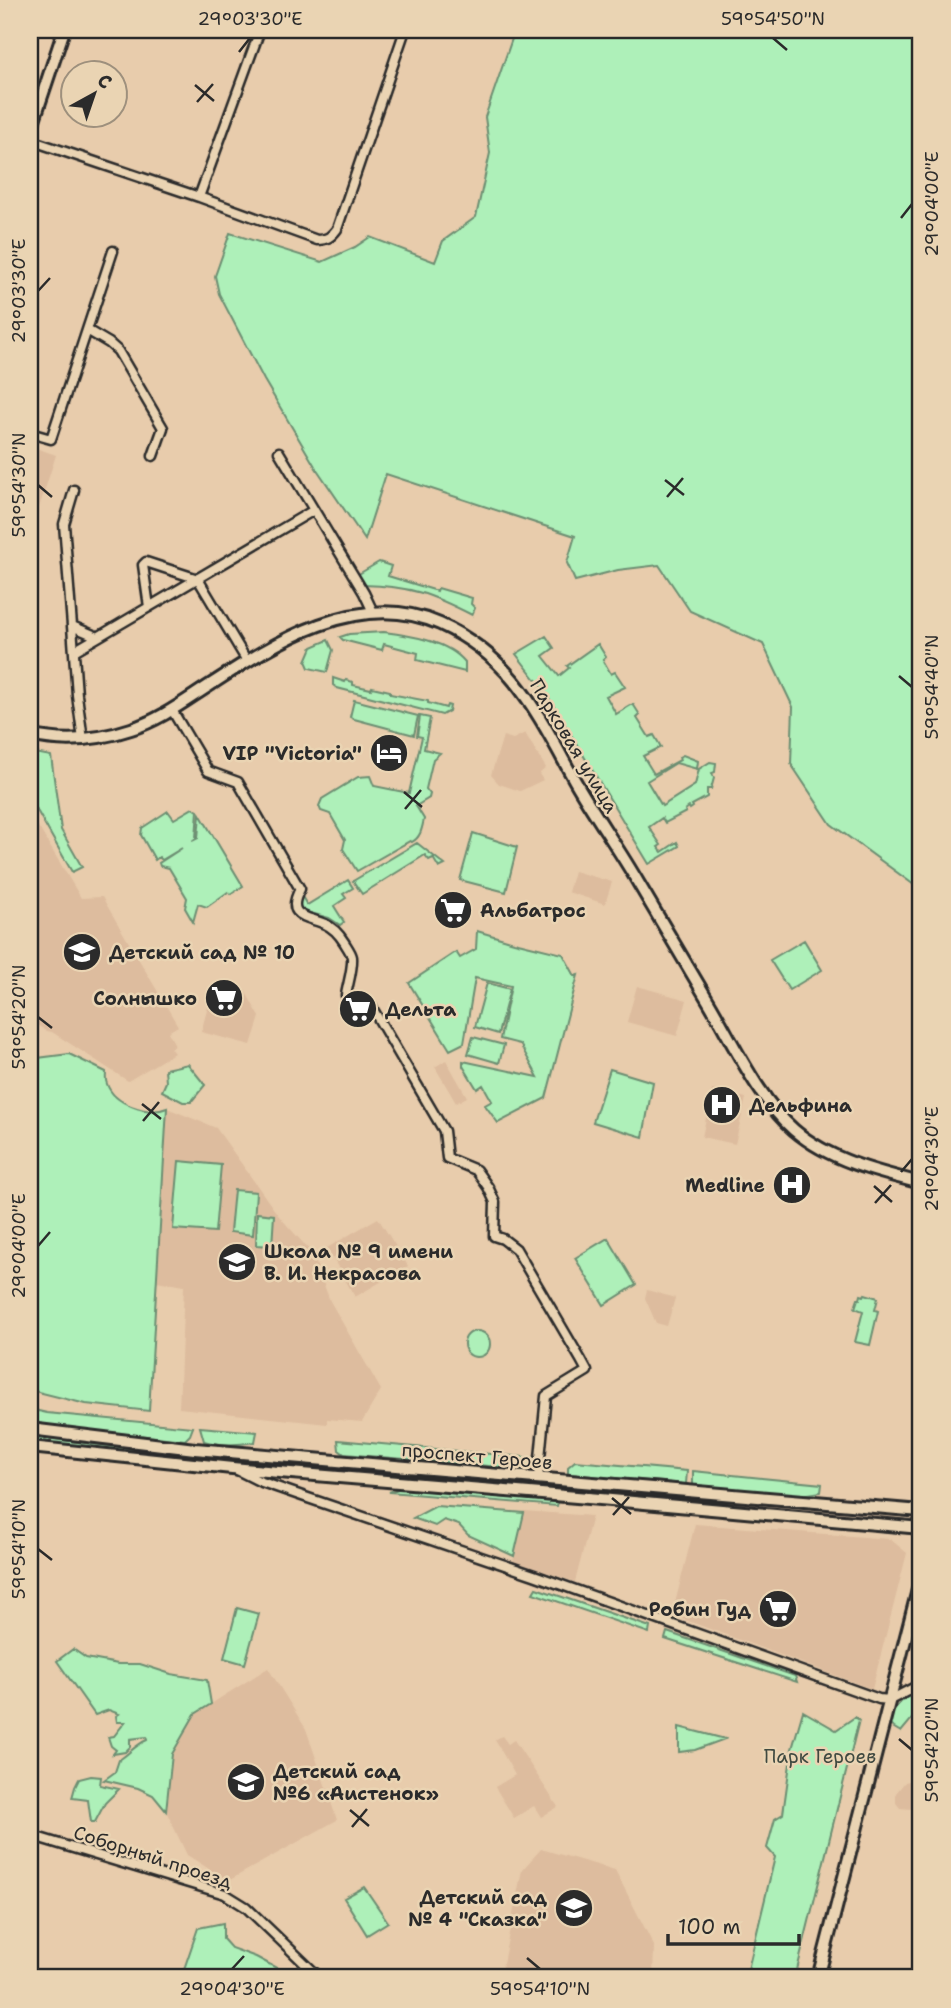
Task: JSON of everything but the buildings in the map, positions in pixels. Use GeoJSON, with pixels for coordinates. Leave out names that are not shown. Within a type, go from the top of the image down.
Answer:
{"type":"FeatureCollection","features":[{"type":"Feature","properties":{"kind":"main road"},"geometry":{"type":"LineString","coordinates":[[30,132],[64,30]]}},
{"type":"Feature","properties":{"kind":"main road","name":"Парковая улица"},"geometry":{"type":"LineString","coordinates":[[30,735],[46,739],[83,740],[134,729],[172,710],[247,661],[294,635],[334,620],[373,612],[403,613],[438,623],[474,643],[498,661],[522,690],[738,1052],[793,1130],[828,1152],[884,1173],[921,1183]]}},
{"type":"Feature","properties":{"kind":"main road","name":"проспект Героев"},"geometry":{"type":"LineString","coordinates":[[30,1429],[195,1449],[921,1511]]}},
{"type":"Feature","properties":{"kind":"main road","name":"проспект Героев"},"geometry":{"type":"LineString","coordinates":[[30,1447],[232,1468],[921,1528]]}},
{"type":"Feature","properties":{"kind":"main road"},"geometry":{"type":"LineString","coordinates":[[818,1978],[921,1578]]}},
{"type":"Feature","properties":{"kind":"street"},"geometry":{"type":"LineString","coordinates":[[199,197],[260,30]]}},
{"type":"Feature","properties":{"kind":"street"},"geometry":{"type":"LineString","coordinates":[[30,140],[317,240],[325,240],[337,229],[405,30]]}},
{"type":"Feature","properties":{"kind":"street"},"geometry":{"type":"LineString","coordinates":[[30,432],[51,439],[113,251]]}},
{"type":"Feature","properties":{"kind":"street"},"geometry":{"type":"LineString","coordinates":[[87,330],[118,351],[163,428],[153,456]]}},
{"type":"Feature","properties":{"kind":"street"},"geometry":{"type":"LineString","coordinates":[[279,452],[373,612]]}},
{"type":"Feature","properties":{"kind":"street"},"geometry":{"type":"LineString","coordinates":[[74,490],[65,524],[77,695],[83,740]]}},
{"type":"Feature","properties":{"kind":"street"},"geometry":{"type":"LineString","coordinates":[[74,651],[314,510]]}},
{"type":"Feature","properties":{"kind":"street"},"geometry":{"type":"LineString","coordinates":[[149,607],[143,565],[146,562],[198,579],[247,661]]}},
{"type":"Feature","properties":{"kind":"street"},"geometry":{"type":"LineString","coordinates":[[72,626],[98,637]]}},
{"type":"Feature","properties":{"kind":"street"},"geometry":{"type":"LineString","coordinates":[[172,710],[208,771],[238,782],[300,889],[296,901],[300,916],[325,924],[337,931],[342,938],[352,955],[346,995],[371,1006],[444,1131],[447,1158],[476,1170],[488,1186],[495,1202],[494,1236],[516,1249],[587,1371],[546,1396],[538,1479]]}},
{"type":"Feature","properties":{"kind":"street","name":"проспект Героев"},"geometry":{"type":"LineString","coordinates":[[232,1468],[259,1481],[534,1575],[873,1697],[890,1700]]}},
{"type":"Feature","properties":{"kind":"street"},"geometry":{"type":"LineString","coordinates":[[890,1700],[921,1684]]}},
{"type":"Feature","properties":{"kind":"street","name":"Соборный проезд"},"geometry":{"type":"LineString","coordinates":[[30,1835],[225,1894],[246,1907],[320,1978]]}},
{"type":"Feature","properties":{"kind":"shaded area"},"geometry":{"type":"Polygon","coordinates":[[[30,446],[56,455],[36,517],[30,516],[30,446]]]}},
{"type":"Feature","properties":{"kind":"shaded area"},"geometry":{"type":"Polygon","coordinates":[[[525,733],[546,768],[539,774],[543,780],[520,791],[499,784],[491,775],[503,736],[513,739],[525,733]]]}},
{"type":"Feature","properties":{"kind":"shaded area","name":"Детский сад № 10"},"geometry":{"type":"Polygon","coordinates":[[[30,813],[81,898],[102,897],[178,1026],[168,1032],[175,1045],[170,1048],[174,1053],[128,1081],[52,1032],[30,1021],[30,813]]]}},
{"type":"Feature","properties":{"kind":"shaded area"},"geometry":{"type":"Polygon","coordinates":[[[574,871],[612,882],[605,904],[568,892],[574,871]]]}},
{"type":"Feature","properties":{"kind":"shaded area"},"geometry":{"type":"Polygon","coordinates":[[[214,985],[245,991],[260,1017],[251,1045],[201,1032],[214,985]]]}},
{"type":"Feature","properties":{"kind":"shaded area"},"geometry":{"type":"Polygon","coordinates":[[[637,986],[687,1000],[677,1036],[627,1022],[637,986]]]}},
{"type":"Feature","properties":{"kind":"shaded area"},"geometry":{"type":"Polygon","coordinates":[[[446,1060],[467,1097],[456,1103],[435,1067],[446,1060]]]}},
{"type":"Feature","properties":{"kind":"shaded area"},"geometry":{"type":"Polygon","coordinates":[[[712,1090],[746,1098],[735,1144],[702,1137],[712,1090]]]}},
{"type":"Feature","properties":{"kind":"shaded area","name":"Школа № 9 имени В. И. Некрасова"},"geometry":{"type":"Polygon","coordinates":[[[167,1108],[216,1128],[278,1215],[312,1253],[330,1301],[381,1390],[362,1422],[327,1419],[327,1424],[179,1408],[184,1286],[157,1281],[167,1108]]]}},
{"type":"Feature","properties":{"kind":"shaded area"},"geometry":{"type":"Polygon","coordinates":[[[378,1218],[408,1266],[355,1297],[327,1248],[378,1218]]]}},
{"type":"Feature","properties":{"kind":"shaded area"},"geometry":{"type":"Polygon","coordinates":[[[647,1290],[675,1298],[667,1326],[656,1323],[645,1298],[647,1290]]]}},
{"type":"Feature","properties":{"kind":"shaded area"},"geometry":{"type":"Polygon","coordinates":[[[524,1511],[592,1516],[575,1582],[513,1561],[524,1511]]]}},
{"type":"Feature","properties":{"kind":"shaded area"},"geometry":{"type":"Polygon","coordinates":[[[695,1524],[890,1539],[907,1553],[872,1689],[672,1615],[695,1524]]]}},
{"type":"Feature","properties":{"kind":"shaded area","name":"Детский сад №6 «Аистенок»"},"geometry":{"type":"Polygon","coordinates":[[[268,1668],[306,1729],[337,1820],[228,1881],[187,1855],[166,1811],[172,1754],[195,1714],[268,1668]]]}},
{"type":"Feature","properties":{"kind":"shaded area"},"geometry":{"type":"Polygon","coordinates":[[[502,1736],[508,1744],[514,1740],[558,1807],[541,1817],[534,1806],[514,1818],[495,1787],[515,1775],[495,1740],[502,1736]]]}},
{"type":"Feature","properties":{"kind":"shaded area"},"geometry":{"type":"Polygon","coordinates":[[[914,1780],[921,1785],[921,1797],[912,1809],[900,1808],[896,1803],[896,1793],[905,1782],[914,1780]]]}},
{"type":"Feature","properties":{"kind":"shaded area","name":"Детский сад № 4 \"Сказка\""},"geometry":{"type":"Polygon","coordinates":[[[541,1849],[615,1870],[654,1946],[653,1978],[503,1978],[501,1973],[522,1870],[541,1849]]]}},
{"type":"Feature","properties":{"kind":"green space"},"geometry":{"type":"Polygon","coordinates":[[[515,30],[921,30],[921,890],[831,824],[791,764],[793,707],[763,644],[690,611],[659,565],[618,570],[575,581],[567,563],[575,536],[386,474],[365,540],[316,468],[264,380],[219,294],[215,276],[230,233],[322,262],[370,237],[435,262],[443,241],[476,217],[490,153],[485,117],[515,30]]]}},
{"type":"Feature","properties":{"kind":"green space"},"geometry":{"type":"Polygon","coordinates":[[[379,562],[391,566],[388,576],[472,598],[471,604],[475,608],[472,615],[420,592],[363,585],[357,575],[379,562]]]}},
{"type":"Feature","properties":{"kind":"green space"},"geometry":{"type":"Polygon","coordinates":[[[384,632],[416,637],[449,649],[465,662],[465,672],[417,660],[418,653],[384,644],[382,650],[340,637],[384,632]]]}},
{"type":"Feature","properties":{"kind":"green space"},"geometry":{"type":"Polygon","coordinates":[[[546,636],[554,648],[543,656],[559,676],[569,668],[567,666],[598,644],[606,657],[603,660],[611,674],[615,672],[625,687],[606,696],[616,714],[633,704],[640,715],[637,718],[649,737],[654,735],[661,747],[643,756],[654,774],[680,760],[679,757],[683,755],[698,761],[697,769],[676,763],[647,781],[662,806],[695,785],[699,769],[710,762],[716,763],[707,797],[665,823],[662,818],[649,827],[661,845],[658,847],[662,852],[677,842],[679,846],[649,864],[544,690],[516,654],[546,636]]]}},
{"type":"Feature","properties":{"kind":"green space"},"geometry":{"type":"Polygon","coordinates":[[[328,640],[333,650],[327,672],[309,668],[306,661],[312,647],[328,640]]]}},
{"type":"Feature","properties":{"kind":"green space"},"geometry":{"type":"Polygon","coordinates":[[[333,678],[353,682],[353,685],[390,691],[390,694],[428,701],[446,708],[447,705],[450,706],[449,711],[442,715],[337,688],[333,685],[333,678]]]}},
{"type":"Feature","properties":{"kind":"green space"},"geometry":{"type":"Polygon","coordinates":[[[354,700],[418,716],[414,735],[350,717],[354,700]]]}},
{"type":"Feature","properties":{"kind":"green space"},"geometry":{"type":"Polygon","coordinates":[[[420,716],[430,718],[424,749],[440,753],[433,759],[426,789],[430,794],[429,798],[416,806],[424,819],[421,832],[412,842],[357,871],[343,849],[345,840],[330,814],[321,811],[319,806],[322,799],[358,777],[370,776],[374,786],[409,793],[422,737],[417,736],[420,716]]]}},
{"type":"Feature","properties":{"kind":"green space"},"geometry":{"type":"Polygon","coordinates":[[[30,752],[51,756],[61,830],[82,867],[72,872],[35,807],[30,809],[30,752]]]}},
{"type":"Feature","properties":{"kind":"green space"},"geometry":{"type":"Polygon","coordinates":[[[193,808],[198,811],[196,838],[192,841],[198,838],[200,814],[243,886],[231,894],[228,892],[207,907],[198,904],[193,922],[185,908],[187,898],[169,868],[160,866],[159,863],[182,848],[162,860],[159,857],[155,860],[141,835],[142,828],[168,811],[174,819],[193,808]]]}},
{"type":"Feature","properties":{"kind":"green space"},"geometry":{"type":"Polygon","coordinates":[[[473,833],[517,847],[506,892],[460,880],[473,833]]]}},
{"type":"Feature","properties":{"kind":"green space"},"geometry":{"type":"Polygon","coordinates":[[[417,843],[445,865],[439,868],[433,858],[429,860],[425,855],[362,894],[353,881],[417,843]]]}},
{"type":"Feature","properties":{"kind":"green space"},"geometry":{"type":"Polygon","coordinates":[[[348,880],[353,888],[343,894],[346,898],[334,906],[344,922],[340,925],[329,918],[303,911],[299,905],[301,895],[307,905],[348,880]]]}},
{"type":"Feature","properties":{"kind":"green space"},"geometry":{"type":"Polygon","coordinates":[[[477,931],[563,954],[575,976],[578,975],[546,1098],[498,1123],[485,1105],[492,1101],[483,1085],[477,1089],[463,1066],[463,1061],[538,1077],[520,1044],[500,1039],[511,986],[475,978],[464,1043],[450,1050],[409,983],[456,952],[460,958],[476,949],[477,931]]]}},
{"type":"Feature","properties":{"kind":"green space"},"geometry":{"type":"Polygon","coordinates":[[[804,940],[822,970],[789,990],[770,960],[804,940]]]}},
{"type":"Feature","properties":{"kind":"green space"},"geometry":{"type":"Polygon","coordinates":[[[487,983],[510,989],[498,1034],[475,1027],[487,983]]]}},
{"type":"Feature","properties":{"kind":"green space"},"geometry":{"type":"Polygon","coordinates":[[[473,1037],[504,1045],[499,1063],[468,1054],[473,1037]]]}},
{"type":"Feature","properties":{"kind":"green space"},"geometry":{"type":"Polygon","coordinates":[[[69,1054],[106,1072],[106,1081],[111,1091],[124,1102],[142,1109],[167,1108],[149,1411],[86,1404],[30,1390],[30,1059],[69,1054]]]}},
{"type":"Feature","properties":{"kind":"green space"},"geometry":{"type":"Polygon","coordinates":[[[188,1064],[205,1085],[191,1102],[183,1102],[162,1091],[166,1082],[165,1069],[188,1064]]]}},
{"type":"Feature","properties":{"kind":"green space"},"geometry":{"type":"Polygon","coordinates":[[[610,1069],[653,1082],[643,1137],[593,1122],[610,1069]]]}},
{"type":"Feature","properties":{"kind":"green space"},"geometry":{"type":"Polygon","coordinates":[[[179,1161],[221,1165],[215,1232],[173,1229],[179,1161]]]}},
{"type":"Feature","properties":{"kind":"green space"},"geometry":{"type":"Polygon","coordinates":[[[234,1190],[256,1192],[253,1235],[230,1232],[234,1190]]]}},
{"type":"Feature","properties":{"kind":"green space"},"geometry":{"type":"Polygon","coordinates":[[[257,1213],[274,1215],[272,1246],[256,1245],[257,1213]]]}},
{"type":"Feature","properties":{"kind":"green space"},"geometry":{"type":"Polygon","coordinates":[[[608,1238],[636,1285],[604,1305],[575,1258],[608,1238]]]}},
{"type":"Feature","properties":{"kind":"green space"},"geometry":{"type":"Polygon","coordinates":[[[865,1294],[878,1298],[875,1310],[878,1311],[870,1345],[855,1342],[863,1311],[855,1308],[858,1299],[865,1294]]]}},
{"type":"Feature","properties":{"kind":"green space"},"geometry":{"type":"Polygon","coordinates":[[[477,1331],[486,1335],[490,1344],[486,1353],[477,1357],[468,1353],[464,1344],[468,1335],[477,1331]]]}},
{"type":"Feature","properties":{"kind":"green space"},"geometry":{"type":"Polygon","coordinates":[[[30,1409],[47,1413],[193,1427],[185,1440],[38,1425],[30,1423],[30,1409]]]}},
{"type":"Feature","properties":{"kind":"green space"},"geometry":{"type":"Polygon","coordinates":[[[200,1427],[257,1432],[255,1442],[223,1444],[204,1441],[200,1427]]]}},
{"type":"Feature","properties":{"kind":"green space"},"geometry":{"type":"Polygon","coordinates":[[[30,1435],[132,1448],[304,1463],[304,1468],[30,1442],[30,1435]]]}},
{"type":"Feature","properties":{"kind":"green space"},"geometry":{"type":"Polygon","coordinates":[[[338,1440],[535,1458],[529,1468],[523,1469],[344,1454],[339,1450],[338,1440]]]}},
{"type":"Feature","properties":{"kind":"green space"},"geometry":{"type":"Polygon","coordinates":[[[575,1461],[687,1471],[686,1484],[568,1474],[568,1467],[575,1461]]]}},
{"type":"Feature","properties":{"kind":"green space"},"geometry":{"type":"Polygon","coordinates":[[[314,1463],[559,1486],[558,1490],[428,1480],[313,1468],[314,1463]]]}},
{"type":"Feature","properties":{"kind":"green space"},"geometry":{"type":"Polygon","coordinates":[[[693,1471],[822,1484],[821,1492],[802,1495],[693,1485],[693,1471]]]}},
{"type":"Feature","properties":{"kind":"green space"},"geometry":{"type":"Polygon","coordinates":[[[401,1488],[558,1502],[557,1506],[389,1492],[401,1488]]]}},
{"type":"Feature","properties":{"kind":"green space"},"geometry":{"type":"Polygon","coordinates":[[[436,1506],[524,1513],[514,1556],[468,1535],[459,1525],[444,1520],[435,1526],[413,1518],[436,1506]]]}},
{"type":"Feature","properties":{"kind":"green space"},"geometry":{"type":"Polygon","coordinates":[[[536,1588],[650,1627],[649,1633],[533,1593],[536,1588]]]}},
{"type":"Feature","properties":{"kind":"green space"},"geometry":{"type":"Polygon","coordinates":[[[237,1608],[259,1614],[245,1664],[224,1658],[237,1608]]]}},
{"type":"Feature","properties":{"kind":"green space"},"geometry":{"type":"Polygon","coordinates":[[[667,1632],[795,1676],[797,1682],[665,1639],[667,1632]]]}},
{"type":"Feature","properties":{"kind":"green space"},"geometry":{"type":"Polygon","coordinates":[[[73,1649],[86,1658],[118,1664],[140,1664],[171,1674],[207,1680],[211,1704],[195,1714],[172,1754],[166,1811],[153,1795],[138,1788],[104,1780],[115,1772],[119,1760],[147,1740],[146,1737],[130,1739],[130,1747],[125,1752],[113,1754],[116,1750],[111,1746],[108,1737],[114,1736],[125,1722],[117,1722],[116,1716],[119,1714],[109,1710],[95,1715],[57,1661],[73,1649]]]}},
{"type":"Feature","properties":{"kind":"green space"},"geometry":{"type":"Polygon","coordinates":[[[921,1687],[921,1708],[901,1732],[886,1723],[900,1702],[921,1687]]]}},
{"type":"Feature","properties":{"kind":"green space","name":"Парк Героев"},"geometry":{"type":"Polygon","coordinates":[[[803,1711],[836,1730],[855,1717],[859,1720],[795,1978],[746,1978],[775,1857],[767,1848],[775,1819],[783,1814],[792,1749],[803,1711]]]}},
{"type":"Feature","properties":{"kind":"green space"},"geometry":{"type":"Polygon","coordinates":[[[679,1727],[725,1739],[695,1750],[679,1752],[679,1727]]]}},
{"type":"Feature","properties":{"kind":"green space"},"geometry":{"type":"Polygon","coordinates":[[[101,1777],[100,1785],[119,1789],[105,1803],[95,1822],[91,1822],[88,1800],[72,1798],[79,1779],[101,1777]]]}},
{"type":"Feature","properties":{"kind":"green space"},"geometry":{"type":"Polygon","coordinates":[[[364,1887],[388,1922],[367,1935],[344,1898],[364,1887]]]}},
{"type":"Feature","properties":{"kind":"green space"},"geometry":{"type":"Polygon","coordinates":[[[223,1923],[223,1939],[231,1948],[256,1957],[295,1978],[181,1978],[198,1928],[223,1923]]]}},
{"type":"Feature","properties":{"kind":"place","name":"VIP \"Victoria\""},"geometry":{"type":"Point","coordinates":[389,753]}},
{"type":"Feature","properties":{"kind":"place","name":"Альбатрос"},"geometry":{"type":"Point","coordinates":[453,910]}},
{"type":"Feature","properties":{"kind":"place","name":"Детский сад № 10"},"geometry":{"type":"Point","coordinates":[82,952]}},
{"type":"Feature","properties":{"kind":"place","name":"Солнышко"},"geometry":{"type":"Point","coordinates":[224,998]}},
{"type":"Feature","properties":{"kind":"place","name":"Дельта"},"geometry":{"type":"Point","coordinates":[358,1009]}},
{"type":"Feature","properties":{"kind":"place","name":"Дельфина"},"geometry":{"type":"Point","coordinates":[722,1105]}},
{"type":"Feature","properties":{"kind":"place","name":"Medline"},"geometry":{"type":"Point","coordinates":[792,1185]}},
{"type":"Feature","properties":{"kind":"place","name":"Школа № 9 имени В. И. Некрасова"},"geometry":{"type":"Point","coordinates":[237,1262]}},
{"type":"Feature","properties":{"kind":"place","name":"Робин Гуд"},"geometry":{"type":"Point","coordinates":[778,1609]}},
{"type":"Feature","properties":{"kind":"place","name":"Детский сад №6 «Аистенок»"},"geometry":{"type":"Point","coordinates":[246,1782]}},
{"type":"Feature","properties":{"kind":"place","name":"Детский сад № 4 \"Сказка\""},"geometry":{"type":"Point","coordinates":[574,1908]}}]}
